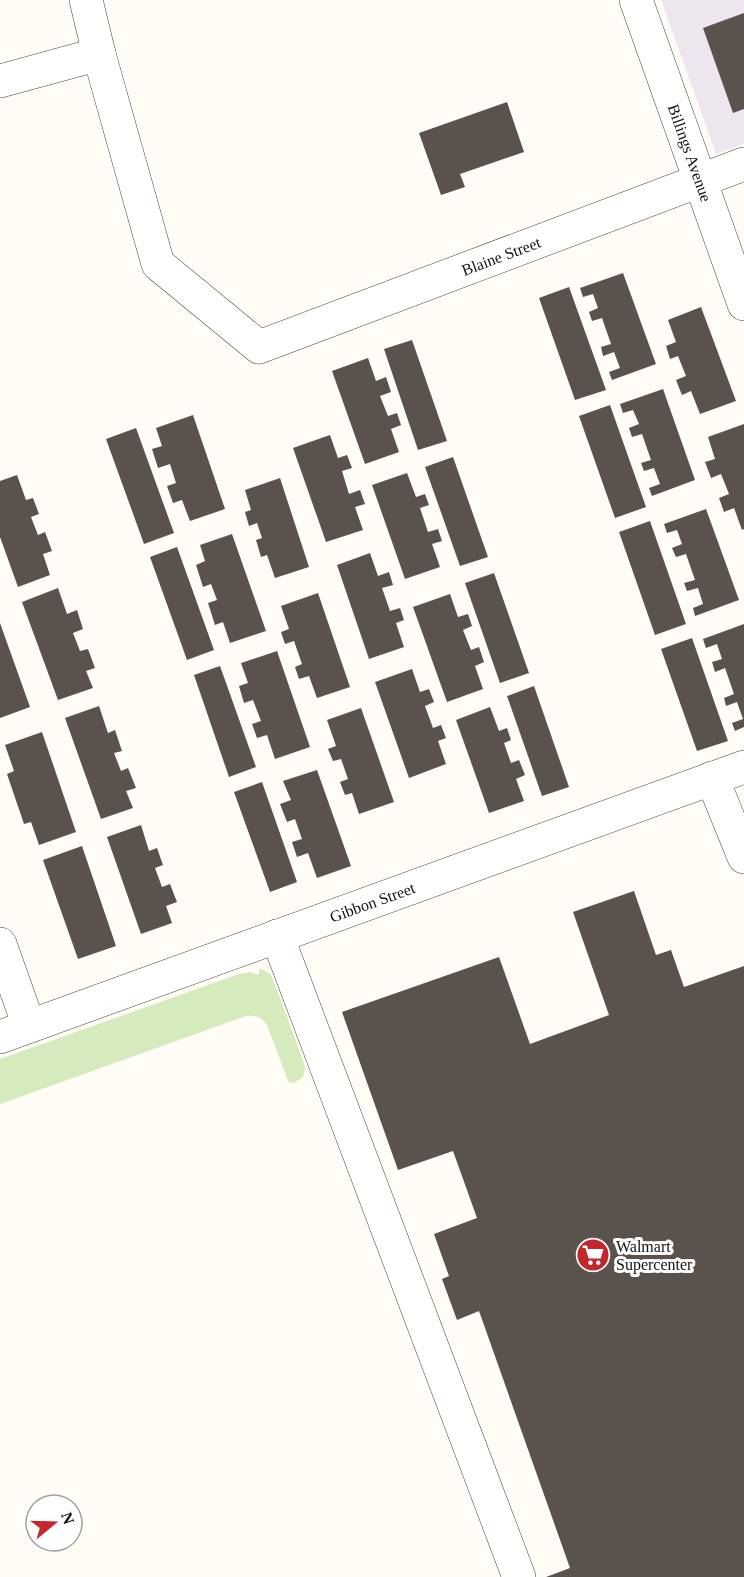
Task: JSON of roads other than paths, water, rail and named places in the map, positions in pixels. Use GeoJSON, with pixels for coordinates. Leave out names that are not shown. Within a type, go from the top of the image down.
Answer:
{"type":"FeatureCollection","features":[{"type":"Feature","properties":{"kind":"street"},"geometry":{"type":"LineString","coordinates":[[0,81],[99,54],[86,0]]}},
{"type":"Feature","properties":{"kind":"street","name":"Billings Avenue"},"geometry":{"type":"LineString","coordinates":[[636,0],[744,304]]}},
{"type":"Feature","properties":{"kind":"street","name":"Blaine Street"},"geometry":{"type":"LineString","coordinates":[[99,54],[158,264],[259,347],[744,164]]}},
{"type":"Feature","properties":{"kind":"street","name":"Gibbon Street"},"geometry":{"type":"LineString","coordinates":[[15,1031],[744,767]]}},
{"type":"Feature","properties":{"kind":"street"},"geometry":{"type":"LineString","coordinates":[[712,778],[744,857]]}},
{"type":"Feature","properties":{"kind":"street"},"geometry":{"type":"LineString","coordinates":[[277,936],[519,1577]]}},
{"type":"Feature","properties":{"kind":"street"},"geometry":{"type":"LineString","coordinates":[[0,944],[15,1031]]}},
{"type":"Feature","properties":{"kind":"place","name":"Walmart Supercenter"},"geometry":{"type":"Point","coordinates":[593,1255]}}]}
